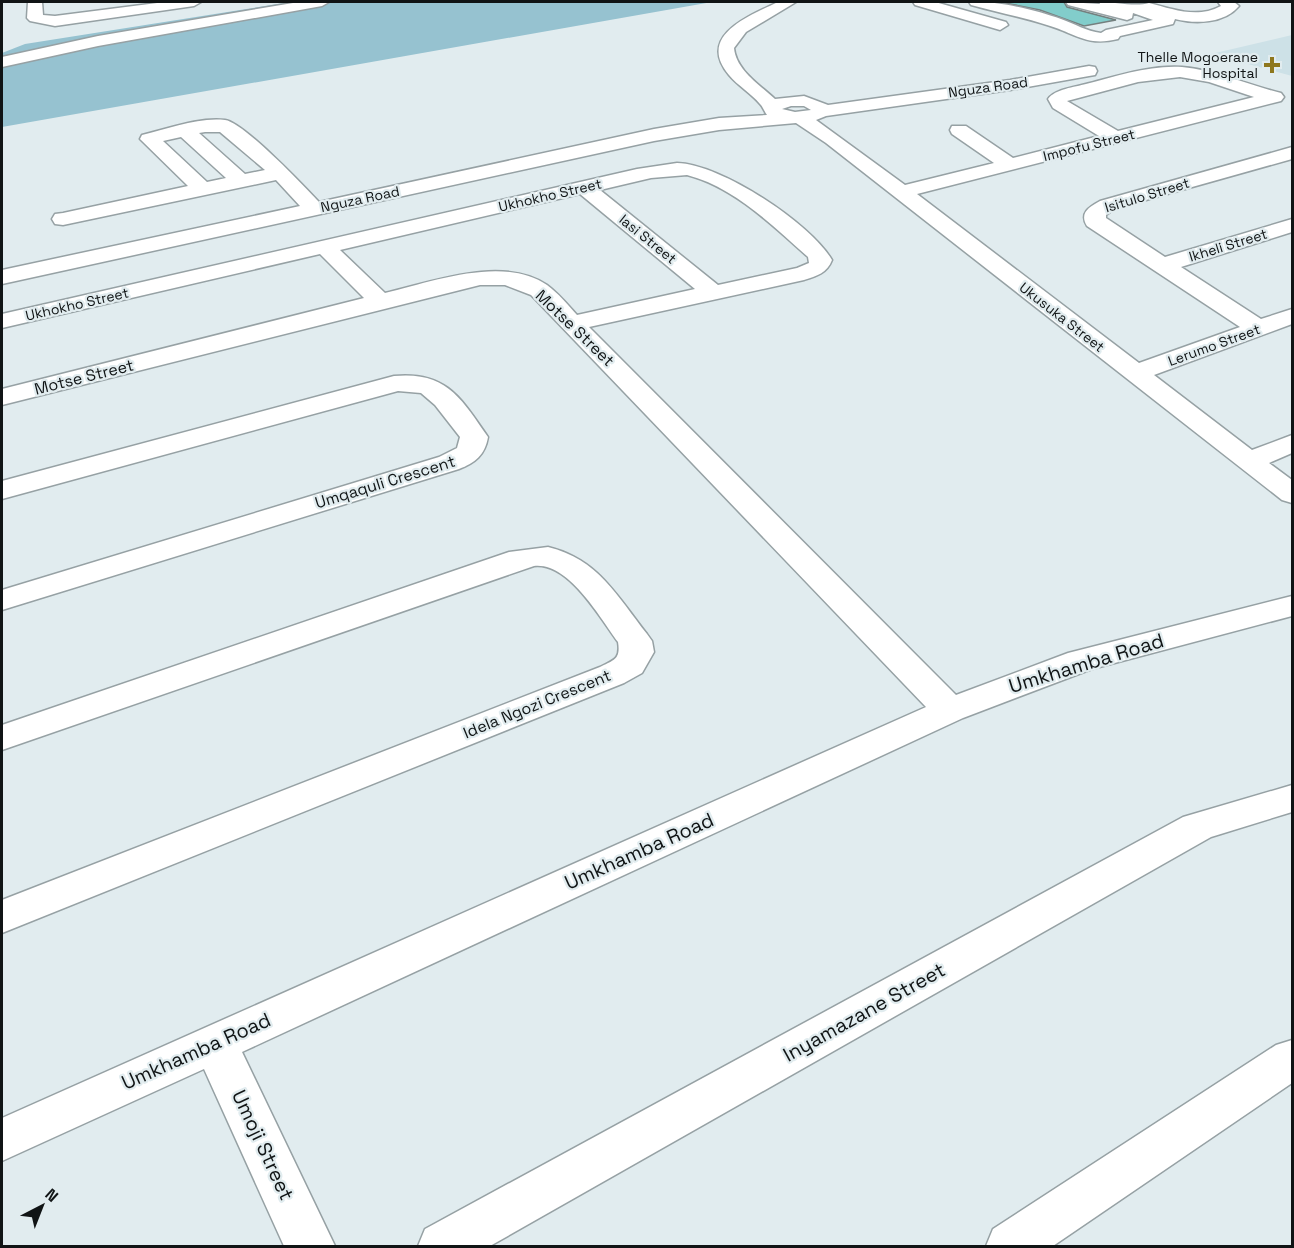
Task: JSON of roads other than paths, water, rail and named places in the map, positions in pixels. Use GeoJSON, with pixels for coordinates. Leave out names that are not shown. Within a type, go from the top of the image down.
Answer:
{"type":"FeatureCollection","features":[{"type":"Feature","properties":{"kind":"street"},"geometry":{"type":"LineString","coordinates":[[34,2],[35,18],[55,21],[194,2]]}},
{"type":"Feature","properties":{"kind":"street"},"geometry":{"type":"LineString","coordinates":[[2,62],[98,41],[322,2]]}},
{"type":"Feature","properties":{"kind":"street"},"geometry":{"type":"LineString","coordinates":[[789,2],[741,28],[726,44],[726,58],[734,70],[777,114],[806,110]]}},
{"type":"Feature","properties":{"kind":"street"},"geometry":{"type":"LineString","coordinates":[[920,2],[1018,30]]}},
{"type":"Feature","properties":{"kind":"street"},"geometry":{"type":"LineString","coordinates":[[937,2],[1111,60]]}},
{"type":"Feature","properties":{"kind":"street"},"geometry":{"type":"LineString","coordinates":[[976,2],[1055,22],[1084,36],[1106,38],[1132,28],[1168,21],[1152,13],[1106,2]]}},
{"type":"Feature","properties":{"kind":"street"},"geometry":{"type":"LineString","coordinates":[[989,2],[1132,28]]}},
{"type":"Feature","properties":{"kind":"street"},"geometry":{"type":"LineString","coordinates":[[1004,2],[1091,24],[1132,28]]}},
{"type":"Feature","properties":{"kind":"street"},"geometry":{"type":"LineString","coordinates":[[1023,2],[1132,28]]}},
{"type":"Feature","properties":{"kind":"street"},"geometry":{"type":"LineString","coordinates":[[1090,2],[1141,14],[1132,28]]}},
{"type":"Feature","properties":{"kind":"street"},"geometry":{"type":"LineString","coordinates":[[1120,2],[1207,7]]}},
{"type":"Feature","properties":{"kind":"street"},"geometry":{"type":"LineString","coordinates":[[1145,2],[1207,7]]}},
{"type":"Feature","properties":{"kind":"street"},"geometry":{"type":"LineString","coordinates":[[1161,2],[1207,7]]}},
{"type":"Feature","properties":{"kind":"street"},"geometry":{"type":"LineString","coordinates":[[1176,2],[1207,7]]}},
{"type":"Feature","properties":{"kind":"street"},"geometry":{"type":"LineString","coordinates":[[1063,3],[1132,28]]}},
{"type":"Feature","properties":{"kind":"street"},"geometry":{"type":"LineString","coordinates":[[1062,42],[1111,60]]}},
{"type":"Feature","properties":{"kind":"street","name":"Nguza Road"},"geometry":{"type":"LineString","coordinates":[[2,277],[643,138],[806,110],[1010,85],[1111,60],[1150,63],[1150,59]]}},
{"type":"Feature","properties":{"kind":"street"},"geometry":{"type":"LineString","coordinates":[[1116,138],[1059,104],[1057,99],[1067,94],[1154,74],[1173,72],[1194,74],[1284,100]]}},
{"type":"Feature","properties":{"kind":"street"},"geometry":{"type":"LineString","coordinates":[[748,82],[806,110]]}},
{"type":"Feature","properties":{"kind":"street","name":"Impofu Street"},"geometry":{"type":"LineString","coordinates":[[902,192],[1116,138],[1284,100]]}},
{"type":"Feature","properties":{"kind":"street","name":"Nguza Road"},"geometry":{"type":"LineString","coordinates":[[719,124],[772,107]]}},
{"type":"Feature","properties":{"kind":"street","name":"Ukusuka Street"},"geometry":{"type":"LineString","coordinates":[[806,110],[833,139],[1293,494]]}},
{"type":"Feature","properties":{"kind":"street"},"geometry":{"type":"LineString","coordinates":[[203,190],[149,140],[213,125],[225,126],[280,173],[315,209]]}},
{"type":"Feature","properties":{"kind":"street"},"geometry":{"type":"LineString","coordinates":[[958,130],[1011,165]]}},
{"type":"Feature","properties":{"kind":"street"},"geometry":{"type":"LineString","coordinates":[[184,131],[242,181]]}},
{"type":"Feature","properties":{"kind":"street","name":"Isitulo Street"},"geometry":{"type":"LineString","coordinates":[[1258,328],[1164,265],[1107,231],[1095,221],[1095,213],[1107,206],[1293,153]]}},
{"type":"Feature","properties":{"kind":"street","name":"Ukhokho Street"},"geometry":{"type":"LineString","coordinates":[[2,321],[584,187],[674,169],[699,172],[745,196],[778,220],[817,253],[821,260],[818,267],[804,273],[572,323]]}},
{"type":"Feature","properties":{"kind":"street"},"geometry":{"type":"LineString","coordinates":[[63,219],[280,173]]}},
{"type":"Feature","properties":{"kind":"street","name":"Iasi Street"},"geometry":{"type":"LineString","coordinates":[[584,187],[713,292]]}},
{"type":"Feature","properties":{"kind":"street","name":"Ikheli Street"},"geometry":{"type":"LineString","coordinates":[[1164,265],[1293,225]]}},
{"type":"Feature","properties":{"kind":"street"},"geometry":{"type":"LineString","coordinates":[[325,247],[380,301]]}},
{"type":"Feature","properties":{"kind":"street","name":"Motse Street"},"geometry":{"type":"LineString","coordinates":[[2,397],[380,301],[480,278],[505,278],[522,282],[539,290],[950,710]]}},
{"type":"Feature","properties":{"kind":"street","name":"Lerumo Street"},"geometry":{"type":"LineString","coordinates":[[1135,373],[1293,316]]}},
{"type":"Feature","properties":{"kind":"street","name":"Umqaquli Crescent"},"geometry":{"type":"LineString","coordinates":[[2,490],[394,384],[412,382],[426,385],[436,391],[474,437],[473,448],[466,457],[449,463],[2,600]]}},
{"type":"Feature","properties":{"kind":"street"},"geometry":{"type":"LineString","coordinates":[[1249,461],[1293,443]]}},
{"type":"Feature","properties":{"kind":"street","name":"Idela Ngozi Crescent"},"geometry":{"type":"LineString","coordinates":[[2,738],[520,559],[535,556],[549,556],[564,561],[578,571],[635,641],[637,652],[630,665],[612,675],[2,917]]}},
{"type":"Feature","properties":{"kind":"street","name":"Umkhamba Road"},"geometry":{"type":"LineString","coordinates":[[2,1140],[950,710],[1080,661],[1293,606]]}},
{"type":"Feature","properties":{"kind":"street","name":"Inyamazane Street"},"geometry":{"type":"LineString","coordinates":[[443,1246],[1197,827],[1293,798]]}},
{"type":"Feature","properties":{"kind":"street","name":"Umoji Street"},"geometry":{"type":"LineString","coordinates":[[215,1043],[310,1246]]}},
{"type":"Feature","properties":{"kind":"street"},"geometry":{"type":"LineString","coordinates":[[1011,1246],[1293,1059]]}},
{"type":"Feature","properties":{"kind":"place","name":"Thelle Mogoerane Hospital"},"geometry":{"type":"Point","coordinates":[1272,65]}}]}
